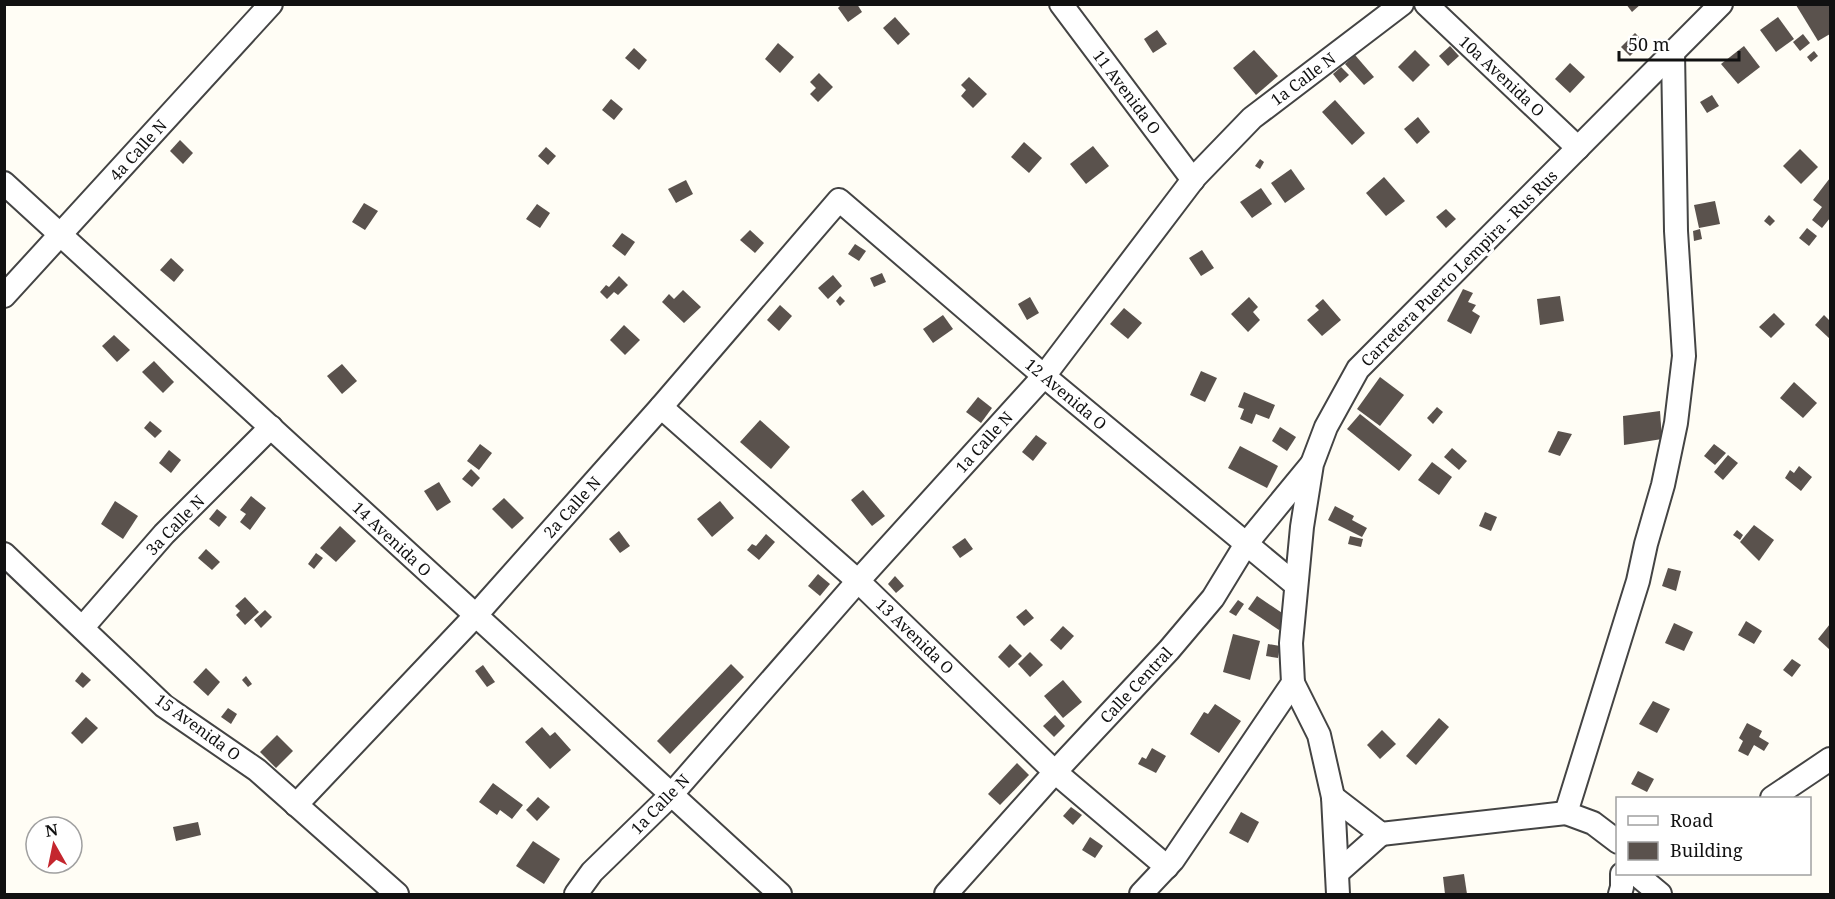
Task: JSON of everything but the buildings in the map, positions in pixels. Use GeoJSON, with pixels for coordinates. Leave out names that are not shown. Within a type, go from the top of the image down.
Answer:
{"type":"FeatureCollection","features":[{"type":"Feature","properties":{"kind":"street","name":"4a Calle N"},"geometry":{"type":"LineString","coordinates":[[4,296],[271,4]]}},
{"type":"Feature","properties":{"kind":"street","name":"11 Avenida O"},"geometry":{"type":"LineString","coordinates":[[1061,4],[1193,180]]}},
{"type":"Feature","properties":{"kind":"street","name":"1a Calle N"},"geometry":{"type":"LineString","coordinates":[[576,894],[592,872],[671,795],[858,581],[1044,376],[1193,180],[1252,118],[1402,4]]}},
{"type":"Feature","properties":{"kind":"street","name":"10a Avenida O"},"geometry":{"type":"LineString","coordinates":[[1426,4],[1578,148]]}},
{"type":"Feature","properties":{"kind":"street","name":"Carretera Puerto Lempira - Rus Rus"},"geometry":{"type":"LineString","coordinates":[[1293,683],[1291,643],[1296,585],[1312,464],[1326,428],[1358,369],[1721,4]]}},
{"type":"Feature","properties":{"kind":"street"},"geometry":{"type":"LineString","coordinates":[[1566,813],[1638,581],[1663,485],[1676,423],[1684,356],[1676,231],[1673,52]]}},
{"type":"Feature","properties":{"kind":"street","name":"14 Avenida O"},"geometry":{"type":"LineString","coordinates":[[4,183],[780,894]]}},
{"type":"Feature","properties":{"kind":"street","name":"12 Avenida O"},"geometry":{"type":"LineString","coordinates":[[839,200],[1044,376],[1296,585]]}},
{"type":"Feature","properties":{"kind":"street","name":"2a Calle N"},"geometry":{"type":"LineString","coordinates":[[296,805],[476,615],[661,407],[839,200]]}},
{"type":"Feature","properties":{"kind":"street","name":"13 Avenida O"},"geometry":{"type":"LineString","coordinates":[[661,407],[858,581],[1055,772],[1167,867]]}},
{"type":"Feature","properties":{"kind":"street","name":"3a Calle N"},"geometry":{"type":"LineString","coordinates":[[83,627],[164,534],[271,427]]}},
{"type":"Feature","properties":{"kind":"street","name":"Calle Central"},"geometry":{"type":"LineString","coordinates":[[946,894],[1055,772],[1177,642],[1213,598],[1246,544],[1312,464]]}},
{"type":"Feature","properties":{"kind":"street","name":"15 Avenida O"},"geometry":{"type":"LineString","coordinates":[[4,554],[164,706],[257,770],[397,894]]}},
{"type":"Feature","properties":{"kind":"street"},"geometry":{"type":"LineString","coordinates":[[1141,894],[1173,860],[1293,683],[1319,735],[1333,796],[1338,884]]}},
{"type":"Feature","properties":{"kind":"street"},"geometry":{"type":"LineString","coordinates":[[1773,797],[1830,759]]}},
{"type":"Feature","properties":{"kind":"street"},"geometry":{"type":"LineString","coordinates":[[1333,796],[1381,834]]}},
{"type":"Feature","properties":{"kind":"street"},"geometry":{"type":"LineString","coordinates":[[1338,884],[1381,834],[1566,813],[1593,823],[1616,825]]}},
{"type":"Feature","properties":{"kind":"street"},"geometry":{"type":"LineString","coordinates":[[1593,823],[1616,841]]}},
{"type":"Feature","properties":{"kind":"street"},"geometry":{"type":"LineString","coordinates":[[1620,894],[1622,875]]}},
{"type":"Feature","properties":{"kind":"street"},"geometry":{"type":"LineString","coordinates":[[1638,875],[1660,894]]}}]}
